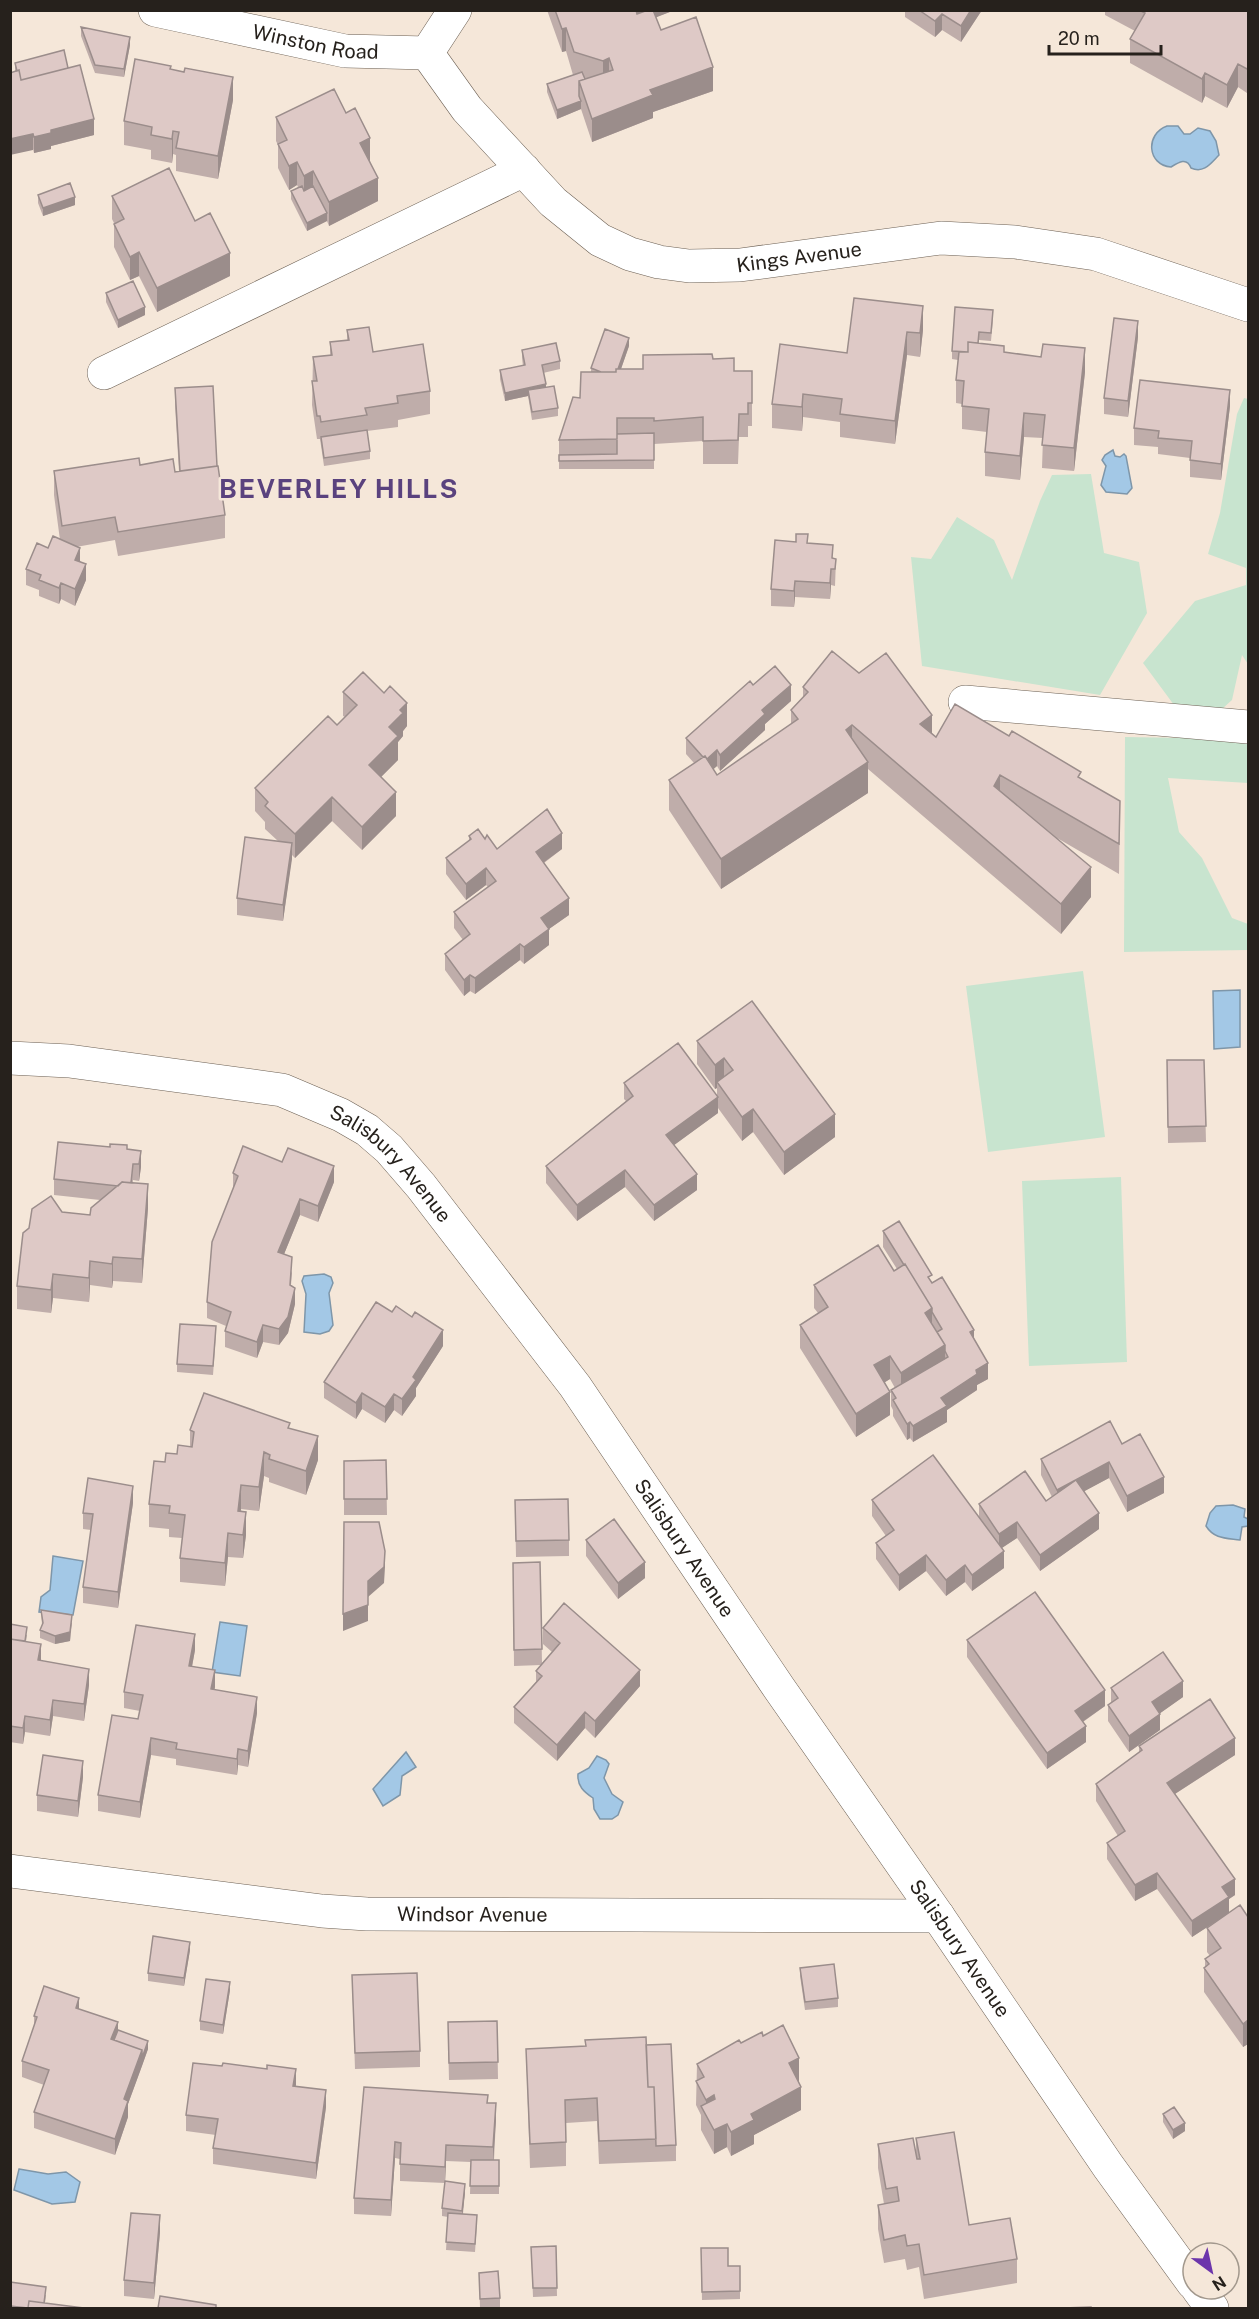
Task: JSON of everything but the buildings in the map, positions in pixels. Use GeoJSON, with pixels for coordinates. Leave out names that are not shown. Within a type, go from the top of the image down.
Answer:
{"type":"FeatureCollection","features":[{"type":"Feature","properties":{"kind":"street","name":"Winston Road"},"geometry":{"type":"LineString","coordinates":[[155,10],[345,51],[427,53]]}},
{"type":"Feature","properties":{"kind":"street"},"geometry":{"type":"LineString","coordinates":[[427,53],[456,10]]}},
{"type":"Feature","properties":{"kind":"street","name":"Kings Avenue"},"geometry":{"type":"LineString","coordinates":[[427,53],[467,109],[553,202],[600,240],[630,254],[659,262],[689,266],[740,265],[940,238],[1014,242],[1096,254],[1248,305]]}},
{"type":"Feature","properties":{"kind":"street"},"geometry":{"type":"LineString","coordinates":[[104,373],[524,170]]}},
{"type":"Feature","properties":{"kind":"street"},"geometry":{"type":"LineString","coordinates":[[964,702],[1248,727]]}},
{"type":"Feature","properties":{"kind":"street","name":"Salisbury Avenue"},"geometry":{"type":"LineString","coordinates":[[10,1058],[69,1061],[282,1090],[341,1114],[368,1130],[390,1149],[575,1386],[772,1679],[938,1916],[1108,2166],[1181,2266]]}},
{"type":"Feature","properties":{"kind":"street","name":"Windsor Avenue"},"geometry":{"type":"LineString","coordinates":[[10,1871],[312,1910],[367,1914],[938,1916]]}},
{"type":"Feature","properties":{"kind":"green space"},"geometry":{"type":"Polygon","coordinates":[[[1244,398],[1248,399],[1248,664],[1242,655],[1232,700],[1222,709],[1174,705],[1143,663],[1195,601],[1246,585],[1246,568],[1208,554],[1220,513],[1237,414],[1244,398]]]}},
{"type":"Feature","properties":{"kind":"green space"},"geometry":{"type":"Polygon","coordinates":[[[1091,474],[1104,553],[1139,562],[1147,613],[1100,695],[922,666],[911,557],[931,559],[957,517],[994,540],[1012,580],[1040,501],[1052,475],[1091,474]]]}},
{"type":"Feature","properties":{"kind":"green space"},"geometry":{"type":"Polygon","coordinates":[[[1125,737],[1248,739],[1248,783],[1168,778],[1179,832],[1202,858],[1232,918],[1248,924],[1248,950],[1124,952],[1125,737]]]}},
{"type":"Feature","properties":{"kind":"green space"},"geometry":{"type":"Polygon","coordinates":[[[1083,971],[1105,1137],[988,1152],[966,986],[1083,971]]]}},
{"type":"Feature","properties":{"kind":"green space"},"geometry":{"type":"Polygon","coordinates":[[[1121,1177],[1127,1362],[1029,1366],[1022,1181],[1121,1177]]]}},
{"type":"Feature","properties":{"kind":"water"},"geometry":{"type":"Polygon","coordinates":[[[1167,126],[1178,126],[1184,134],[1190,134],[1198,128],[1210,131],[1216,141],[1219,155],[1207,167],[1200,170],[1191,168],[1187,162],[1180,162],[1171,167],[1163,165],[1153,155],[1152,142],[1160,130],[1167,126]]]}},
{"type":"Feature","properties":{"kind":"water"},"geometry":{"type":"Polygon","coordinates":[[[1113,450],[1115,456],[1120,457],[1124,454],[1126,456],[1132,488],[1127,494],[1106,492],[1101,485],[1106,466],[1102,460],[1113,450]]]}},
{"type":"Feature","properties":{"kind":"water"},"geometry":{"type":"Polygon","coordinates":[[[1240,990],[1240,1047],[1214,1049],[1213,991],[1240,990]]]}},
{"type":"Feature","properties":{"kind":"water"},"geometry":{"type":"Polygon","coordinates":[[[324,1274],[331,1277],[333,1283],[329,1293],[333,1325],[329,1331],[320,1334],[304,1332],[306,1294],[302,1281],[304,1276],[324,1274]]]}},
{"type":"Feature","properties":{"kind":"water"},"geometry":{"type":"Polygon","coordinates":[[[1233,1505],[1245,1509],[1244,1517],[1248,1519],[1248,1526],[1242,1527],[1240,1540],[1217,1536],[1206,1526],[1210,1513],[1216,1506],[1233,1505]]]}},
{"type":"Feature","properties":{"kind":"water"},"geometry":{"type":"Polygon","coordinates":[[[53,1556],[83,1561],[73,1615],[39,1612],[41,1597],[50,1590],[53,1556]]]}},
{"type":"Feature","properties":{"kind":"water"},"geometry":{"type":"Polygon","coordinates":[[[220,1622],[247,1626],[240,1676],[212,1672],[220,1622]]]}},
{"type":"Feature","properties":{"kind":"water"},"geometry":{"type":"Polygon","coordinates":[[[406,1752],[416,1767],[402,1776],[400,1795],[383,1806],[373,1789],[406,1752]]]}},
{"type":"Feature","properties":{"kind":"water"},"geometry":{"type":"Polygon","coordinates":[[[597,1756],[609,1764],[604,1778],[612,1794],[623,1802],[618,1815],[612,1819],[600,1819],[594,1809],[593,1798],[584,1791],[579,1782],[578,1774],[589,1768],[597,1756]]]}},
{"type":"Feature","properties":{"kind":"water"},"geometry":{"type":"Polygon","coordinates":[[[19,2169],[48,2174],[66,2172],[80,2182],[75,2202],[52,2204],[14,2190],[19,2169]]]}},
{"type":"Feature","properties":{"kind":"district","name":"BEVERLEY HILLS"},"geometry":{"type":"Point","coordinates":[339,489]}}]}
